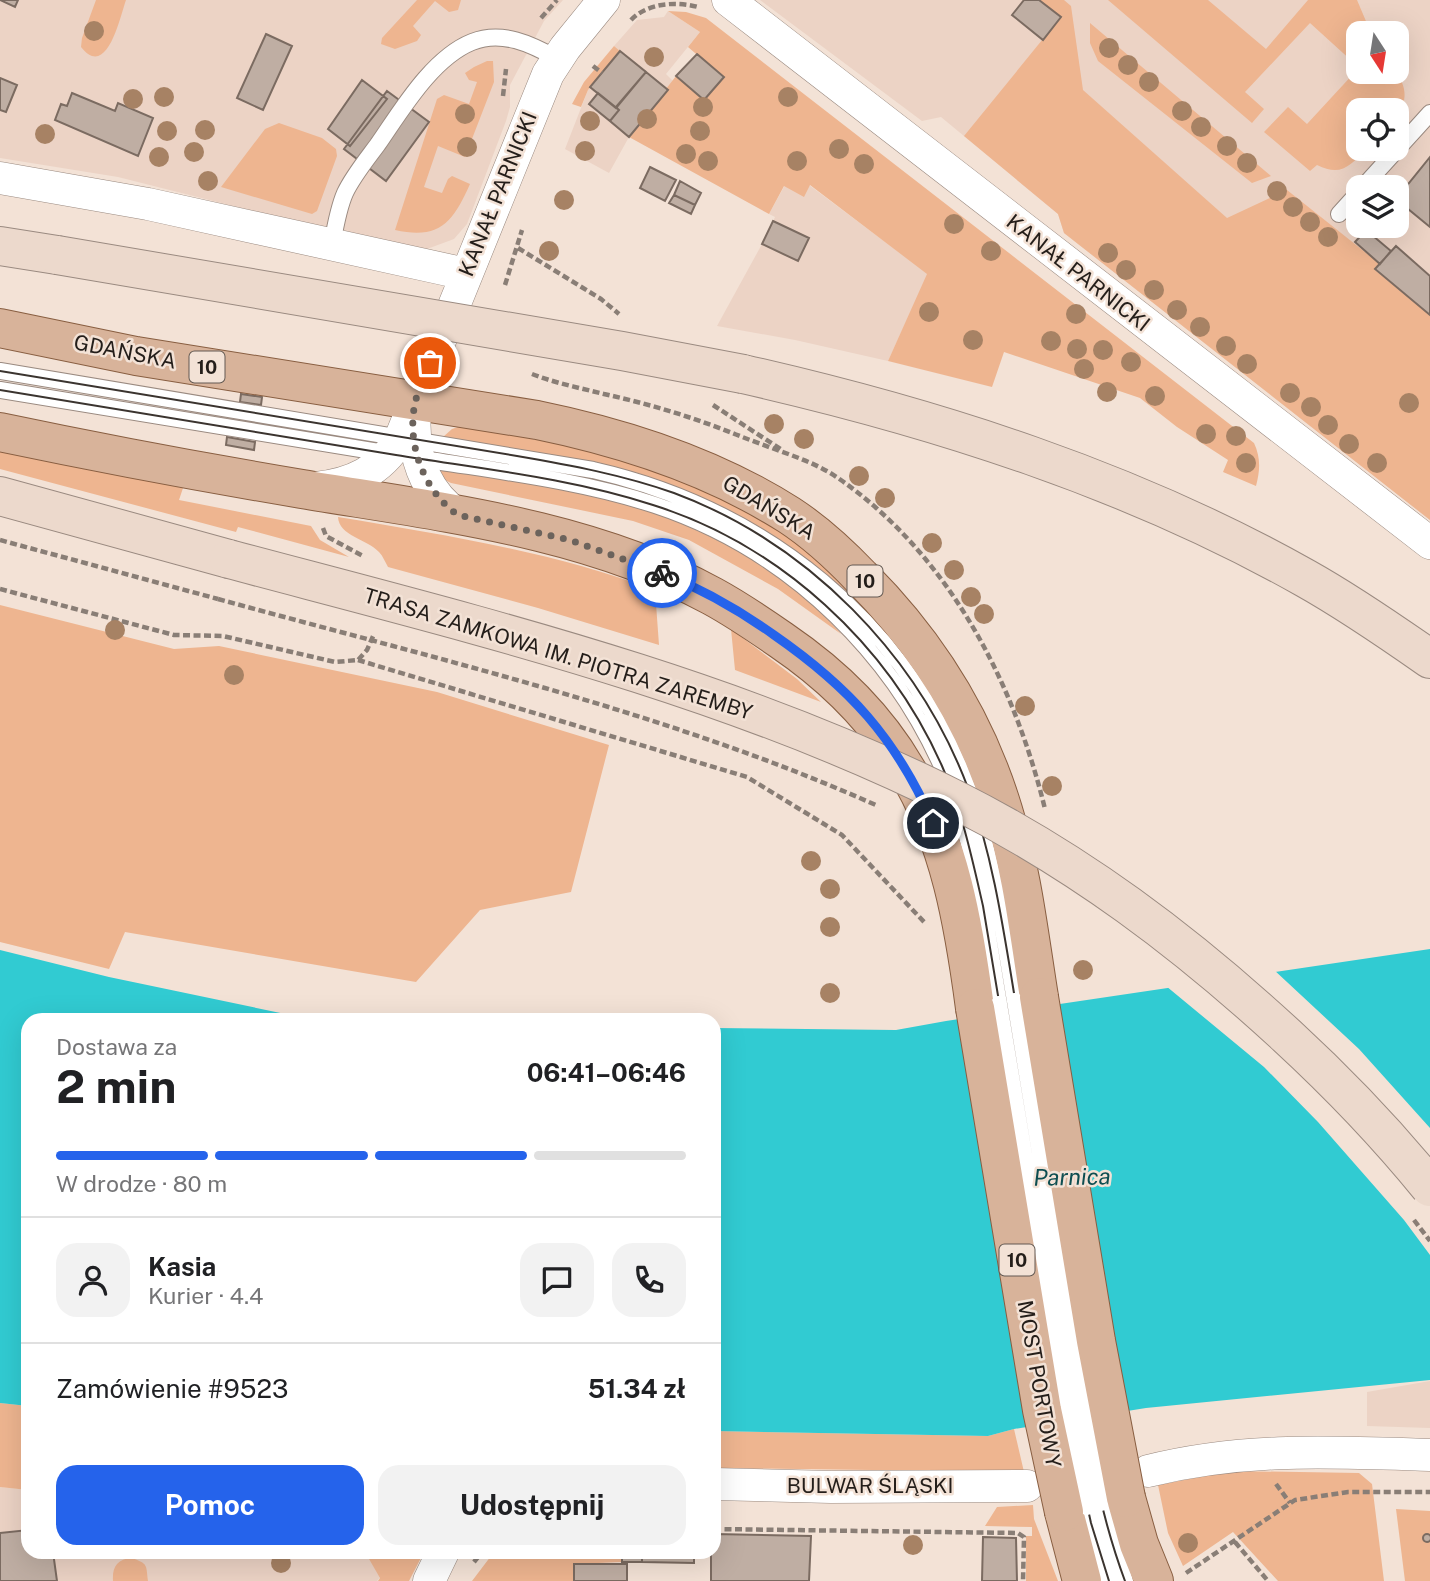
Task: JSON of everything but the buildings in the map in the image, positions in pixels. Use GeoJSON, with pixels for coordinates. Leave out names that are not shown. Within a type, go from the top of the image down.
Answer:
{"type":"FeatureCollection","features":[{"type":"Feature","properties":{"kind":"main road"},"geometry":{"type":"LineString","coordinates":[[0,246],[686,363],[790,385],[900,414],[1015,449],[1083,475],[1221,535],[1306,578],[1430,659]]}},
{"type":"Feature","properties":{"kind":"main road","name":"GDAŃSKA"},"geometry":{"type":"LineString","coordinates":[[0,328],[136,356],[581,429],[663,454],[698,468],[791,516],[844,560],[920,643],[953,693],[981,748],[1012,840],[1023,896],[1007,1003]]}},
{"type":"Feature","properties":{"kind":"main road","name":"10"},"geometry":{"type":"LineString","coordinates":[[0,432],[314,502],[458,515],[570,540],[665,574],[709,594],[809,659],[838,684],[870,718],[896,752],[922,797],[958,903],[1007,1003],[1098,1354],[1105,1498],[1082,1581]]}},
{"type":"Feature","properties":{"kind":"main road","name":"TRASA ZAMKOWA IM. PIOTRA ZAREMBY"},"geometry":{"type":"LineString","coordinates":[[0,496],[452,619],[715,699],[836,746],[956,800],[1057,856],[1172,936],[1261,1012],[1333,1080],[1391,1141],[1421,1202]]}},
{"type":"Feature","properties":{"kind":"main road","name":"MOST PORTOWY"},"geometry":{"type":"LineString","coordinates":[[1007,1003],[1042,1409],[1105,1498]]}},
{"type":"Feature","properties":{"kind":"main road","name":"10"},"geometry":{"type":"LineString","coordinates":[[1105,1498],[1139,1544],[1154,1581]]}},
{"type":"Feature","properties":{"kind":"street","name":"KANAŁ PARNICKI"},"geometry":{"type":"LineString","coordinates":[[416,401],[535,103],[558,59],[604,0]]}},
{"type":"Feature","properties":{"kind":"street","name":"KANAŁ PARNICKI"},"geometry":{"type":"LineString","coordinates":[[717,6],[1430,543]]}},
{"type":"Feature","properties":{"kind":"street"},"geometry":{"type":"LineString","coordinates":[[0,178],[148,204],[466,274]]}},
{"type":"Feature","properties":{"kind":"street"},"geometry":{"type":"LineString","coordinates":[[416,401],[406,447],[436,496],[458,515]]}},
{"type":"Feature","properties":{"kind":"street"},"geometry":{"type":"LineString","coordinates":[[314,502],[343,484],[355,480],[406,447]]}},
{"type":"Feature","properties":{"kind":"street"},"geometry":{"type":"LineString","coordinates":[[1105,1498],[1193,1460],[1273,1452],[1430,1455]]}},
{"type":"Feature","properties":{"kind":"street","name":"BULWAR ŚLĄSKI"},"geometry":{"type":"LineString","coordinates":[[721,1484],[1027,1486]]}},
{"type":"Feature","properties":{"kind":"street"},"geometry":{"type":"LineString","coordinates":[[429,1581],[440,1559]]}},
{"type":"Feature","properties":{"kind":"lane"},"geometry":{"type":"LineString","coordinates":[[332,245],[345,192],[415,91],[449,56],[472,42],[512,38],[558,59]]}},
{"type":"Feature","properties":{"kind":"lane"},"geometry":{"type":"LineString","coordinates":[[1374,175],[1430,113]]}},
{"type":"Feature","properties":{"kind":"lane"},"geometry":{"type":"LineString","coordinates":[[1339,214],[1346,206]]}},
{"type":"Feature","properties":{"kind":"lane"},"geometry":{"type":"LineString","coordinates":[[0,371],[406,447]]}},
{"type":"Feature","properties":{"kind":"lane"},"geometry":{"type":"LineString","coordinates":[[0,390],[406,447],[585,468],[676,494],[763,537],[844,600],[880,639],[912,681],[941,728],[971,797],[985,844],[1007,1003]]}},
{"type":"Feature","properties":{"kind":"lane"},"geometry":{"type":"LineString","coordinates":[[1105,1498],[1109,1581]]}},
{"type":"Feature","properties":{"kind":"lane"},"geometry":{"type":"LineString","coordinates":[[1105,1498],[1125,1581]]}},
{"type":"Feature","properties":{"kind":"path"},"geometry":{"type":"LineString","coordinates":[[541,18],[557,0]]}},
{"type":"Feature","properties":{"kind":"path"},"geometry":{"type":"LineString","coordinates":[[626,24],[637,13],[667,4],[717,6]]}},
{"type":"Feature","properties":{"kind":"path"},"geometry":{"type":"LineString","coordinates":[[586,73],[598,60]]}},
{"type":"Feature","properties":{"kind":"path"},"geometry":{"type":"LineString","coordinates":[[593,66],[602,73]]}},
{"type":"Feature","properties":{"kind":"path"},"geometry":{"type":"LineString","coordinates":[[499,108],[506,69]]}},
{"type":"Feature","properties":{"kind":"path"},"geometry":{"type":"LineString","coordinates":[[314,502],[327,536],[366,558]]}},
{"type":"Feature","properties":{"kind":"path"},"geometry":{"type":"LineString","coordinates":[[0,540],[606,706],[780,765],[889,810]]}},
{"type":"Feature","properties":{"kind":"path"},"geometry":{"type":"LineString","coordinates":[[0,589],[174,635],[223,636],[335,662],[358,660],[747,777],[842,835],[934,931]]}},
{"type":"Feature","properties":{"kind":"path"},"geometry":{"type":"LineString","coordinates":[[358,660],[367,650],[377,627]]}},
{"type":"Feature","properties":{"kind":"path"},"geometry":{"type":"LineString","coordinates":[[1421,1202],[1430,1241]]}},
{"type":"Feature","properties":{"kind":"path"},"geometry":{"type":"LineString","coordinates":[[1279,1488],[1290,1503]]}},
{"type":"Feature","properties":{"kind":"path"},"geometry":{"type":"LineString","coordinates":[[1191,1570],[1295,1500],[1348,1492],[1430,1492]]}},
{"type":"Feature","properties":{"kind":"path"},"geometry":{"type":"LineString","coordinates":[[721,1529],[1023,1535],[1031,1533]]}},
{"type":"Feature","properties":{"kind":"path"},"geometry":{"type":"LineString","coordinates":[[1023,1535],[1023,1581]]}},
{"type":"Feature","properties":{"kind":"path"},"geometry":{"type":"LineString","coordinates":[[1235,1542],[1268,1581]]}},
{"type":"Feature","properties":{"kind":"shaded area"},"geometry":{"type":"Polygon","coordinates":[[[0,0],[563,0],[544,21],[510,85],[510,107],[506,121],[467,224],[454,239],[427,249],[393,246],[118,177],[0,158],[0,0]]]}},
{"type":"Feature","properties":{"kind":"shaded area"},"geometry":{"type":"Polygon","coordinates":[[[96,0],[126,0],[111,42],[98,56],[90,55],[81,47],[96,0]]]}},
{"type":"Feature","properties":{"kind":"shaded area"},"geometry":{"type":"Polygon","coordinates":[[[417,0],[461,0],[458,10],[449,12],[435,1],[413,26],[421,35],[417,41],[395,49],[381,44],[382,38],[417,0]]]}},
{"type":"Feature","properties":{"kind":"shaded area"},"geometry":{"type":"Polygon","coordinates":[[[760,0],[1430,0],[1430,520],[1064,233],[1058,214],[941,117],[922,121],[760,0]]]}},
{"type":"Feature","properties":{"kind":"shaded area"},"geometry":{"type":"Polygon","coordinates":[[[1039,0],[1064,0],[1071,6],[1083,90],[1227,218],[1287,190],[1380,264],[1375,270],[1430,315],[1430,520],[1064,233],[1058,214],[964,136],[1060,18],[1039,0]]]}},
{"type":"Feature","properties":{"kind":"shaded area"},"geometry":{"type":"Polygon","coordinates":[[[1108,0],[1208,0],[1266,49],[1308,0],[1357,0],[1366,21],[1346,21],[1346,56],[1310,23],[1245,92],[1264,109],[1252,123],[1108,0]]]}},
{"type":"Feature","properties":{"kind":"shaded area"},"geometry":{"type":"Polygon","coordinates":[[[668,11],[700,32],[666,74],[674,82],[629,137],[609,173],[565,149],[588,90],[620,51],[614,46],[637,20],[664,17],[668,11]]]}},
{"type":"Feature","properties":{"kind":"shaded area"},"geometry":{"type":"Polygon","coordinates":[[[668,11],[686,12],[706,18],[1254,443],[1259,464],[1256,486],[1223,472],[1228,460],[1177,427],[1140,398],[1004,352],[992,387],[888,361],[927,274],[810,185],[804,197],[784,186],[769,214],[629,137],[676,76],[703,100],[723,77],[688,47],[700,32],[668,11]]]}},
{"type":"Feature","properties":{"kind":"shaded area"},"geometry":{"type":"Polygon","coordinates":[[[1090,23],[1271,176],[1252,183],[1098,61],[1090,43],[1090,23]]]}},
{"type":"Feature","properties":{"kind":"shaded area"},"geometry":{"type":"Polygon","coordinates":[[[614,46],[620,51],[588,90],[581,107],[572,104],[584,82],[614,46]]]}},
{"type":"Feature","properties":{"kind":"shaded area"},"geometry":{"type":"Polygon","coordinates":[[[487,61],[493,61],[494,82],[465,157],[438,146],[424,187],[442,193],[452,176],[470,184],[464,197],[451,218],[434,230],[395,230],[437,99],[444,95],[469,104],[477,82],[469,80],[465,73],[487,61]]]}},
{"type":"Feature","properties":{"kind":"shaded area"},"geometry":{"type":"Polygon","coordinates":[[[1346,82],[1346,84],[1403,84],[1404,87],[1404,98],[1346,98],[1346,161],[1354,161],[1339,170],[1317,165],[1310,171],[1264,132],[1288,107],[1307,124],[1346,82]]]}},
{"type":"Feature","properties":{"kind":"shaded area"},"geometry":{"type":"Polygon","coordinates":[[[279,123],[322,138],[336,149],[337,156],[317,211],[312,214],[221,187],[265,129],[279,123]]]}},
{"type":"Feature","properties":{"kind":"shaded area"},"geometry":{"type":"Polygon","coordinates":[[[785,185],[809,185],[928,274],[888,361],[717,326],[762,244],[775,217],[769,214],[785,185]]]}},
{"type":"Feature","properties":{"kind":"shaded area"},"geometry":{"type":"Polygon","coordinates":[[[461,426],[592,450],[699,485],[785,534],[825,566],[889,636],[810,563],[743,518],[702,498],[618,470],[443,437],[452,429],[461,426]]]}},
{"type":"Feature","properties":{"kind":"shaded area"},"geometry":{"type":"Polygon","coordinates":[[[0,450],[183,488],[179,500],[311,526],[320,540],[349,557],[238,527],[236,532],[0,469],[0,450]]]}},
{"type":"Feature","properties":{"kind":"shaded area"},"geometry":{"type":"Polygon","coordinates":[[[438,467],[584,493],[654,513],[690,527],[757,563],[788,584],[841,634],[778,589],[689,540],[633,521],[451,483],[441,478],[438,467]]]}},
{"type":"Feature","properties":{"kind":"shaded area"},"geometry":{"type":"Polygon","coordinates":[[[338,517],[538,555],[655,590],[659,645],[388,567],[374,548],[343,529],[338,517]]]}},
{"type":"Feature","properties":{"kind":"shaded area"},"geometry":{"type":"Polygon","coordinates":[[[0,605],[174,649],[219,646],[437,692],[609,745],[571,892],[480,910],[416,982],[125,932],[109,969],[0,942],[0,605]]]}},
{"type":"Feature","properties":{"kind":"shaded area"},"geometry":{"type":"Polygon","coordinates":[[[731,629],[797,679],[821,702],[735,670],[731,629]]]}},
{"type":"Feature","properties":{"kind":"shaded area"},"geometry":{"type":"Polygon","coordinates":[[[1430,1381],[1430,1428],[1367,1426],[1367,1392],[1430,1381]]]}},
{"type":"Feature","properties":{"kind":"shaded area"},"geometry":{"type":"Polygon","coordinates":[[[0,1403],[21,1405],[21,1489],[0,1487],[0,1403]]]}},
{"type":"Feature","properties":{"kind":"shaded area"},"geometry":{"type":"Polygon","coordinates":[[[1014,1429],[1024,1472],[721,1468],[721,1431],[988,1436],[1014,1429]]]}},
{"type":"Feature","properties":{"kind":"shaded area"},"geometry":{"type":"Polygon","coordinates":[[[1231,1471],[1359,1473],[1372,1484],[1384,1581],[1278,1581],[1233,1532],[1183,1566],[1168,1533],[1158,1485],[1231,1471]]]}},
{"type":"Feature","properties":{"kind":"shaded area"},"geometry":{"type":"Polygon","coordinates":[[[0,1487],[21,1489],[21,1559],[375,1559],[384,1572],[377,1581],[0,1581],[0,1487]]]}},
{"type":"Feature","properties":{"kind":"shaded area"},"geometry":{"type":"Polygon","coordinates":[[[1033,1505],[1034,1519],[1058,1581],[1026,1581],[1026,1536],[1032,1536],[1032,1527],[985,1526],[997,1507],[1033,1505]]]}},
{"type":"Feature","properties":{"kind":"shaded area"},"geometry":{"type":"Polygon","coordinates":[[[1396,1509],[1430,1511],[1430,1581],[1405,1581],[1396,1509]]]}},
{"type":"Feature","properties":{"kind":"shaded area"},"geometry":{"type":"Polygon","coordinates":[[[134,1559],[145,1565],[148,1581],[113,1581],[116,1565],[123,1560],[134,1559]]]}},
{"type":"Feature","properties":{"kind":"shaded area"},"geometry":{"type":"Polygon","coordinates":[[[369,1559],[420,1559],[409,1581],[378,1581],[380,1578],[369,1559]]]}},
{"type":"Feature","properties":{"kind":"shaded area"},"geometry":{"type":"Polygon","coordinates":[[[489,1559],[622,1559],[622,1562],[575,1564],[574,1581],[472,1581],[489,1559]]]}},
{"type":"Feature","properties":{"kind":"water","name":"Parnica"},"geometry":{"type":"Polygon","coordinates":[[[1430,949],[1430,1380],[1146,1408],[1014,1429],[988,1436],[721,1431],[721,1028],[896,1030],[1430,949]]]}},
{"type":"Feature","properties":{"kind":"water"},"geometry":{"type":"Polygon","coordinates":[[[0,950],[109,977],[281,1013],[21,1013],[21,1405],[0,1403],[0,950]]]}},
{"type":"Feature","properties":{"kind":"pier"},"geometry":{"type":"Polygon","coordinates":[[[1273,969],[1359,1049],[1430,1128],[1430,1255],[1404,1220],[1318,1122],[1264,1067],[1166,986],[1273,969]]]}},
{"type":"Feature","properties":{"kind":"tram line"},"geometry":{"type":"LineString","coordinates":[[0,371],[537,459],[635,481],[674,493],[723,515],[769,541],[813,573],[852,609],[888,649],[920,693],[947,739],[978,817],[1005,937],[1087,1436],[1099,1495],[1125,1581]]}},
{"type":"Feature","properties":{"kind":"tram line"},"geometry":{"type":"LineString","coordinates":[[0,390],[526,475],[653,505],[700,523],[744,546],[786,573],[825,605],[860,640],[892,679],[919,721],[942,766],[966,835],[983,906],[1072,1437],[1091,1523],[1109,1581]]}},
{"type":"Feature","properties":{"kind":"way so far"},"geometry":{"type":"LineString","coordinates":[[430,363],[416,401],[414,439],[427,481],[446,506],[458,515],[570,540],[662,573]]}},
{"type":"Feature","properties":{"kind":"route"},"geometry":{"type":"LineString","coordinates":[[662,573],[709,594],[748,617],[809,659],[838,684],[854,699],[896,752],[922,797],[933,823]]}}]}
